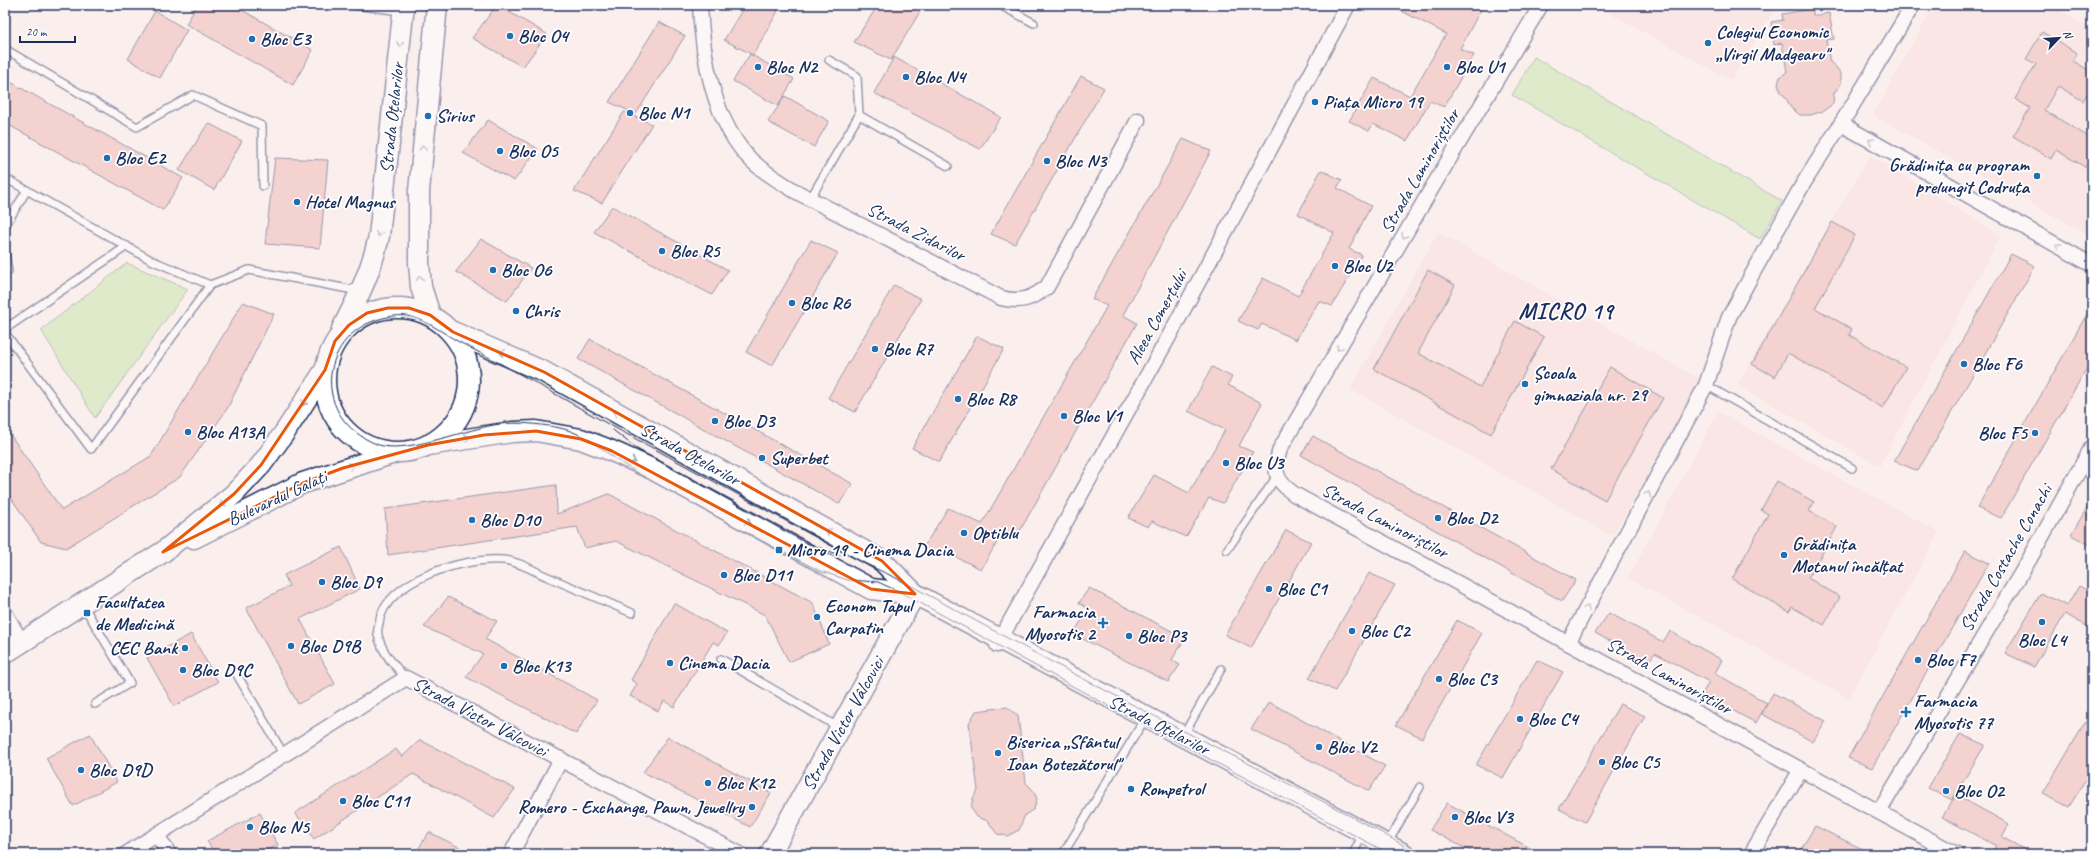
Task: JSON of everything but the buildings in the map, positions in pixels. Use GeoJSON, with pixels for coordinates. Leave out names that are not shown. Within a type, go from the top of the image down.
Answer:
{"type":"FeatureCollection","features":[{"type":"Feature","properties":{"kind":"main road","name":"Strada Oțelarilor"},"geometry":{"type":"LineString","coordinates":[[430,315],[421,287],[418,263],[418,191],[437,5]]}},
{"type":"Feature","properties":{"kind":"main road","name":"Strada Oțelarilor"},"geometry":{"type":"LineString","coordinates":[[335,341],[362,292],[375,254],[379,236],[404,8]]}},
{"type":"Feature","properties":{"kind":"main road","name":"Strada Oțelarilor"},"geometry":{"type":"LineString","coordinates":[[335,341],[349,325],[367,313],[388,308],[410,308],[430,315],[454,332],[544,372],[882,561],[915,594],[998,642],[1183,736],[1404,854]]}},
{"type":"Feature","properties":{"kind":"main road"},"geometry":{"type":"LineString","coordinates":[[335,341],[328,355],[325,370],[326,395],[334,417],[350,436],[372,448],[395,452],[413,451],[428,444],[450,429],[463,408],[469,384],[466,359],[454,332]]}},
{"type":"Feature","properties":{"kind":"main road","name":"Bulevardul Galați"},"geometry":{"type":"LineString","coordinates":[[163,552],[234,494],[261,465],[285,432],[325,370]]}},
{"type":"Feature","properties":{"kind":"main road","name":"Strada Oțelarilor"},"geometry":{"type":"LineString","coordinates":[[428,444],[512,432],[536,431],[581,439],[612,451],[652,470],[871,589],[915,594]]}},
{"type":"Feature","properties":{"kind":"main road","name":"Bulevardul Galați"},"geometry":{"type":"LineString","coordinates":[[10,651],[163,552],[303,483],[395,452]]}},
{"type":"Feature","properties":{"kind":"main road","name":"Strada Victor Vâlcovici"},"geometry":{"type":"LineString","coordinates":[[770,854],[915,594]]}},
{"type":"Feature","properties":{"kind":"street","name":"Strada Zidarilor"},"geometry":{"type":"LineString","coordinates":[[700,5],[707,67],[730,132],[752,161],[776,181],[1001,298],[1011,301],[1024,301],[1035,297],[1047,287],[1138,120]]}},
{"type":"Feature","properties":{"kind":"street","name":"Aleea Comerțului"},"geometry":{"type":"LineString","coordinates":[[998,642],[1167,340],[1348,5]]}},
{"type":"Feature","properties":{"kind":"street","name":"Strada Laminoriștilor"},"geometry":{"type":"LineString","coordinates":[[1541,5],[1280,449],[1276,462],[1277,476],[1283,486],[1294,494],[1800,771],[1956,854]]}},
{"type":"Feature","properties":{"kind":"street"},"geometry":{"type":"LineString","coordinates":[[1568,643],[1706,385],[1730,318],[1754,271],[1804,184],[1913,5]]}},
{"type":"Feature","properties":{"kind":"street"},"geometry":{"type":"LineString","coordinates":[[1841,124],[2092,265]]}},
{"type":"Feature","properties":{"kind":"street","name":"Strada Costache Conachi"},"geometry":{"type":"LineString","coordinates":[[1879,812],[2029,560],[2092,447]]}},
{"type":"Feature","properties":{"kind":"street"},"geometry":{"type":"LineString","coordinates":[[5,613],[10,651]]}},
{"type":"Feature","properties":{"kind":"street","name":"Strada Victor Vâlcovici"},"geometry":{"type":"LineString","coordinates":[[126,854],[406,678],[740,854]]}},
{"type":"Feature","properties":{"kind":"street"},"geometry":{"type":"LineString","coordinates":[[511,854],[561,759]]}},
{"type":"Feature","properties":{"kind":"street"},"geometry":{"type":"LineString","coordinates":[[1750,854],[1800,771]]}},
{"type":"Feature","properties":{"kind":"street"},"geometry":{"type":"LineString","coordinates":[[157,835],[169,854]]}},
{"type":"Feature","properties":{"kind":"lane"},"geometry":{"type":"LineString","coordinates":[[354,5],[404,8]]}},
{"type":"Feature","properties":{"kind":"lane"},"geometry":{"type":"LineString","coordinates":[[1000,5],[1034,23]]}},
{"type":"Feature","properties":{"kind":"lane"},"geometry":{"type":"LineString","coordinates":[[5,49],[137,127],[193,95],[262,126],[263,186]]}},
{"type":"Feature","properties":{"kind":"lane"},"geometry":{"type":"LineString","coordinates":[[810,199],[859,115],[856,76],[829,60]]}},
{"type":"Feature","properties":{"kind":"lane"},"geometry":{"type":"LineString","coordinates":[[859,115],[948,166]]}},
{"type":"Feature","properties":{"kind":"lane"},"geometry":{"type":"LineString","coordinates":[[5,178],[151,260],[210,285]]}},
{"type":"Feature","properties":{"kind":"lane"},"geometry":{"type":"LineString","coordinates":[[5,226],[27,190]]}},
{"type":"Feature","properties":{"kind":"lane"},"geometry":{"type":"LineString","coordinates":[[5,329],[127,246]]}},
{"type":"Feature","properties":{"kind":"lane"},"geometry":{"type":"LineString","coordinates":[[5,253],[8,271]]}},
{"type":"Feature","properties":{"kind":"lane"},"geometry":{"type":"LineString","coordinates":[[5,333],[91,449],[210,285],[249,270],[362,292]]}},
{"type":"Feature","properties":{"kind":"lane"},"geometry":{"type":"LineString","coordinates":[[1706,385],[1852,468]]}},
{"type":"Feature","properties":{"kind":"lane"},"geometry":{"type":"LineString","coordinates":[[1227,550],[1277,476]]}},
{"type":"Feature","properties":{"kind":"lane"},"geometry":{"type":"LineString","coordinates":[[406,678],[387,657],[377,634],[380,614],[394,596],[415,579],[442,569],[467,563],[503,560],[526,567],[632,613]]}},
{"type":"Feature","properties":{"kind":"lane"},"geometry":{"type":"LineString","coordinates":[[82,604],[130,683],[95,704]]}},
{"type":"Feature","properties":{"kind":"lane"},"geometry":{"type":"LineString","coordinates":[[721,659],[840,728]]}},
{"type":"Feature","properties":{"kind":"lane"},"geometry":{"type":"LineString","coordinates":[[1183,736],[1221,668]]}},
{"type":"Feature","properties":{"kind":"lane"},"geometry":{"type":"LineString","coordinates":[[236,673],[284,756]]}},
{"type":"Feature","properties":{"kind":"lane"},"geometry":{"type":"LineString","coordinates":[[1063,854],[1146,717]]}},
{"type":"Feature","properties":{"kind":"lane"},"geometry":{"type":"LineString","coordinates":[[1387,844],[1420,787]]}},
{"type":"Feature","properties":{"kind":"lane"},"geometry":{"type":"LineString","coordinates":[[1353,854],[1364,832]]}},
{"type":"Feature","properties":{"kind":"highlighted area"},"geometry":{"type":"Polygon","coordinates":[[[388,308],[409,308],[430,315],[453,332],[544,372],[882,561],[915,594],[871,589],[612,451],[581,439],[536,431],[484,435],[428,445],[343,468],[303,483],[163,552],[234,494],[261,465],[325,370],[335,341],[349,325],[367,313],[388,308]]]}},
{"type":"Feature","properties":{"kind":"shaded area","name":"Colegiul Economic „Virgil Madgearu\""},"geometry":{"type":"Polygon","coordinates":[[[1594,5],[1777,5],[1731,80],[1594,5]]]}},
{"type":"Feature","properties":{"kind":"shaded area","name":"Grădinița cu program prelungit Codruța"},"geometry":{"type":"Polygon","coordinates":[[[1934,5],[2050,5],[2092,29],[2092,237],[1873,115],[1934,5]]]}},
{"type":"Feature","properties":{"kind":"shaded area"},"geometry":{"type":"Polygon","coordinates":[[[1870,155],[2001,235],[1880,466],[1737,385],[1870,155]]]}},
{"type":"Feature","properties":{"kind":"shaded area","name":"Școala gimnaziala nr. 29"},"geometry":{"type":"Polygon","coordinates":[[[1438,232],[1700,379],[1613,536],[1350,389],[1438,232]]]}},
{"type":"Feature","properties":{"kind":"shaded area","name":"Grădinița Motanul încălțat"},"geometry":{"type":"Polygon","coordinates":[[[1718,412],[1939,532],[1849,698],[1628,578],[1718,412]]]}},
{"type":"Feature","properties":{"kind":"green space"},"geometry":{"type":"Polygon","coordinates":[[[1534,57],[1782,201],[1760,239],[1512,95],[1534,57]]]}},
{"type":"Feature","properties":{"kind":"green space"},"geometry":{"type":"Polygon","coordinates":[[[127,263],[188,289],[95,418],[41,330],[127,263]]]}},
{"type":"Feature","properties":{"kind":"tram line"},"geometry":{"type":"LineString","coordinates":[[1390,854],[1118,711],[902,593],[878,582],[848,580],[820,571],[657,484],[624,465],[587,439],[577,434],[548,426],[507,423],[487,426],[409,446],[383,446],[372,442],[348,425],[336,408],[331,389],[332,370],[338,352],[350,336],[366,324],[388,317],[399,316],[408,316],[422,321],[850,556],[908,584],[1091,683],[1345,813],[1419,854]]}},
{"type":"Feature","properties":{"kind":"tram line"},"geometry":{"type":"LineString","coordinates":[[613,430],[637,449],[806,543],[840,555]]}},
{"type":"Feature","properties":{"kind":"place","name":"Bloc O4"},"geometry":{"type":"Point","coordinates":[510,36]}},
{"type":"Feature","properties":{"kind":"place","name":"Bloc E3"},"geometry":{"type":"Point","coordinates":[252,39]}},
{"type":"Feature","properties":{"kind":"place","name":"Colegiul Economic „Virgil Madgearu\""},"geometry":{"type":"Point","coordinates":[1708,43]}},
{"type":"Feature","properties":{"kind":"place","name":"Bloc N2"},"geometry":{"type":"Point","coordinates":[758,67]}},
{"type":"Feature","properties":{"kind":"place","name":"Bloc U1"},"geometry":{"type":"Point","coordinates":[1447,67]}},
{"type":"Feature","properties":{"kind":"place","name":"Bloc N4"},"geometry":{"type":"Point","coordinates":[906,77]}},
{"type":"Feature","properties":{"kind":"place","name":"Piața Micro 19"},"geometry":{"type":"Point","coordinates":[1315,102]}},
{"type":"Feature","properties":{"kind":"place","name":"Bloc N1"},"geometry":{"type":"Point","coordinates":[630,113]}},
{"type":"Feature","properties":{"kind":"place","name":"Sirius"},"geometry":{"type":"Point","coordinates":[428,116]}},
{"type":"Feature","properties":{"kind":"place","name":"Bloc O5"},"geometry":{"type":"Point","coordinates":[500,151]}},
{"type":"Feature","properties":{"kind":"place","name":"Bloc E2"},"geometry":{"type":"Point","coordinates":[107,158]}},
{"type":"Feature","properties":{"kind":"place","name":"Bloc N3"},"geometry":{"type":"Point","coordinates":[1047,161]}},
{"type":"Feature","properties":{"kind":"place","name":"Grădinița cu program prelungit Codruța"},"geometry":{"type":"Point","coordinates":[2037,176]}},
{"type":"Feature","properties":{"kind":"place","name":"Hotel Magnus"},"geometry":{"type":"Point","coordinates":[297,202]}},
{"type":"Feature","properties":{"kind":"place","name":"Bloc R5"},"geometry":{"type":"Point","coordinates":[662,251]}},
{"type":"Feature","properties":{"kind":"place","name":"Bloc U2"},"geometry":{"type":"Point","coordinates":[1335,266]}},
{"type":"Feature","properties":{"kind":"place","name":"Bloc O6"},"geometry":{"type":"Point","coordinates":[493,270]}},
{"type":"Feature","properties":{"kind":"place","name":"Bloc R6"},"geometry":{"type":"Point","coordinates":[792,303]}},
{"type":"Feature","properties":{"kind":"place","name":"Chris"},"geometry":{"type":"Point","coordinates":[516,311]}},
{"type":"Feature","properties":{"kind":"place","name":"Bloc R7"},"geometry":{"type":"Point","coordinates":[875,349]}},
{"type":"Feature","properties":{"kind":"place","name":"Bloc F6"},"geometry":{"type":"Point","coordinates":[1964,364]}},
{"type":"Feature","properties":{"kind":"place","name":"Școala gimnaziala nr. 29"},"geometry":{"type":"Point","coordinates":[1525,384]}},
{"type":"Feature","properties":{"kind":"place","name":"Bloc R8"},"geometry":{"type":"Point","coordinates":[958,399]}},
{"type":"Feature","properties":{"kind":"place","name":"Bloc V1"},"geometry":{"type":"Point","coordinates":[1064,416]}},
{"type":"Feature","properties":{"kind":"place","name":"Bloc D3"},"geometry":{"type":"Point","coordinates":[715,421]}},
{"type":"Feature","properties":{"kind":"place","name":"Bloc A13A"},"geometry":{"type":"Point","coordinates":[188,432]}},
{"type":"Feature","properties":{"kind":"place","name":"Bloc F5"},"geometry":{"type":"Point","coordinates":[2035,433]}},
{"type":"Feature","properties":{"kind":"place","name":"Superbet"},"geometry":{"type":"Point","coordinates":[762,458]}},
{"type":"Feature","properties":{"kind":"place","name":"Bloc U3"},"geometry":{"type":"Point","coordinates":[1226,463]}},
{"type":"Feature","properties":{"kind":"place","name":"Bloc D2"},"geometry":{"type":"Point","coordinates":[1438,518]}},
{"type":"Feature","properties":{"kind":"place","name":"Bloc D10"},"geometry":{"type":"Point","coordinates":[472,520]}},
{"type":"Feature","properties":{"kind":"place","name":"Optiblu"},"geometry":{"type":"Point","coordinates":[964,533]}},
{"type":"Feature","properties":{"kind":"place","name":"Micro 19 - Cinema Dacia"},"geometry":{"type":"Point","coordinates":[779,550]}},
{"type":"Feature","properties":{"kind":"place","name":"Grădinița Motanul încălțat"},"geometry":{"type":"Point","coordinates":[1784,555]}},
{"type":"Feature","properties":{"kind":"place","name":"Bloc D11"},"geometry":{"type":"Point","coordinates":[724,575]}},
{"type":"Feature","properties":{"kind":"place","name":"Bloc D9"},"geometry":{"type":"Point","coordinates":[322,582]}},
{"type":"Feature","properties":{"kind":"place","name":"Bloc C1"},"geometry":{"type":"Point","coordinates":[1269,589]}},
{"type":"Feature","properties":{"kind":"place","name":"Facultatea de Medicină"},"geometry":{"type":"Point","coordinates":[87,613]}},
{"type":"Feature","properties":{"kind":"place","name":"Econom Tapul Carpatin"},"geometry":{"type":"Point","coordinates":[817,617]}},
{"type":"Feature","properties":{"kind":"place","name":"Bloc L4"},"geometry":{"type":"Point","coordinates":[2042,622]}},
{"type":"Feature","properties":{"kind":"place","name":"Farmacia Myosotis 2"},"geometry":{"type":"Point","coordinates":[1103,623]}},
{"type":"Feature","properties":{"kind":"place","name":"Bloc C2"},"geometry":{"type":"Point","coordinates":[1352,631]}},
{"type":"Feature","properties":{"kind":"place","name":"Bloc P3"},"geometry":{"type":"Point","coordinates":[1129,636]}},
{"type":"Feature","properties":{"kind":"place","name":"Bloc D9B"},"geometry":{"type":"Point","coordinates":[291,646]}},
{"type":"Feature","properties":{"kind":"place","name":"CEC Bank"},"geometry":{"type":"Point","coordinates":[185,648]}},
{"type":"Feature","properties":{"kind":"place","name":"Bloc F7"},"geometry":{"type":"Point","coordinates":[1918,660]}},
{"type":"Feature","properties":{"kind":"place","name":"Cinema Dacia"},"geometry":{"type":"Point","coordinates":[670,663]}},
{"type":"Feature","properties":{"kind":"place","name":"Bloc K13"},"geometry":{"type":"Point","coordinates":[504,666]}},
{"type":"Feature","properties":{"kind":"place","name":"Bloc D9C"},"geometry":{"type":"Point","coordinates":[183,670]}},
{"type":"Feature","properties":{"kind":"place","name":"Bloc C3"},"geometry":{"type":"Point","coordinates":[1439,679]}},
{"type":"Feature","properties":{"kind":"place","name":"Farmacia Myosotis 77"},"geometry":{"type":"Point","coordinates":[1906,712]}},
{"type":"Feature","properties":{"kind":"place","name":"Bloc C4"},"geometry":{"type":"Point","coordinates":[1520,719]}},
{"type":"Feature","properties":{"kind":"place","name":"Bloc V2"},"geometry":{"type":"Point","coordinates":[1319,747]}},
{"type":"Feature","properties":{"kind":"place","name":"Biserica „Sfântul Ioan Botezătorul\""},"geometry":{"type":"Point","coordinates":[998,753]}},
{"type":"Feature","properties":{"kind":"place","name":"Bloc C5"},"geometry":{"type":"Point","coordinates":[1602,762]}},
{"type":"Feature","properties":{"kind":"place","name":"Bloc D9D"},"geometry":{"type":"Point","coordinates":[81,770]}},
{"type":"Feature","properties":{"kind":"place","name":"Bloc K12"},"geometry":{"type":"Point","coordinates":[708,783]}},
{"type":"Feature","properties":{"kind":"place","name":"Rompetrol"},"geometry":{"type":"Point","coordinates":[1131,789]}},
{"type":"Feature","properties":{"kind":"place","name":"Bloc O2"},"geometry":{"type":"Point","coordinates":[1946,791]}},
{"type":"Feature","properties":{"kind":"place","name":"Bloc C11"},"geometry":{"type":"Point","coordinates":[343,801]}},
{"type":"Feature","properties":{"kind":"place","name":"Romero - Exchange, Pawn, Jewellry"},"geometry":{"type":"Point","coordinates":[752,807]}},
{"type":"Feature","properties":{"kind":"place","name":"Bloc V3"},"geometry":{"type":"Point","coordinates":[1455,817]}},
{"type":"Feature","properties":{"kind":"place","name":"Bloc N5"},"geometry":{"type":"Point","coordinates":[250,827]}},
{"type":"Feature","properties":{"kind":"district","name":"MICRO 19"},"geometry":{"type":"Point","coordinates":[1566,311]}}]}
